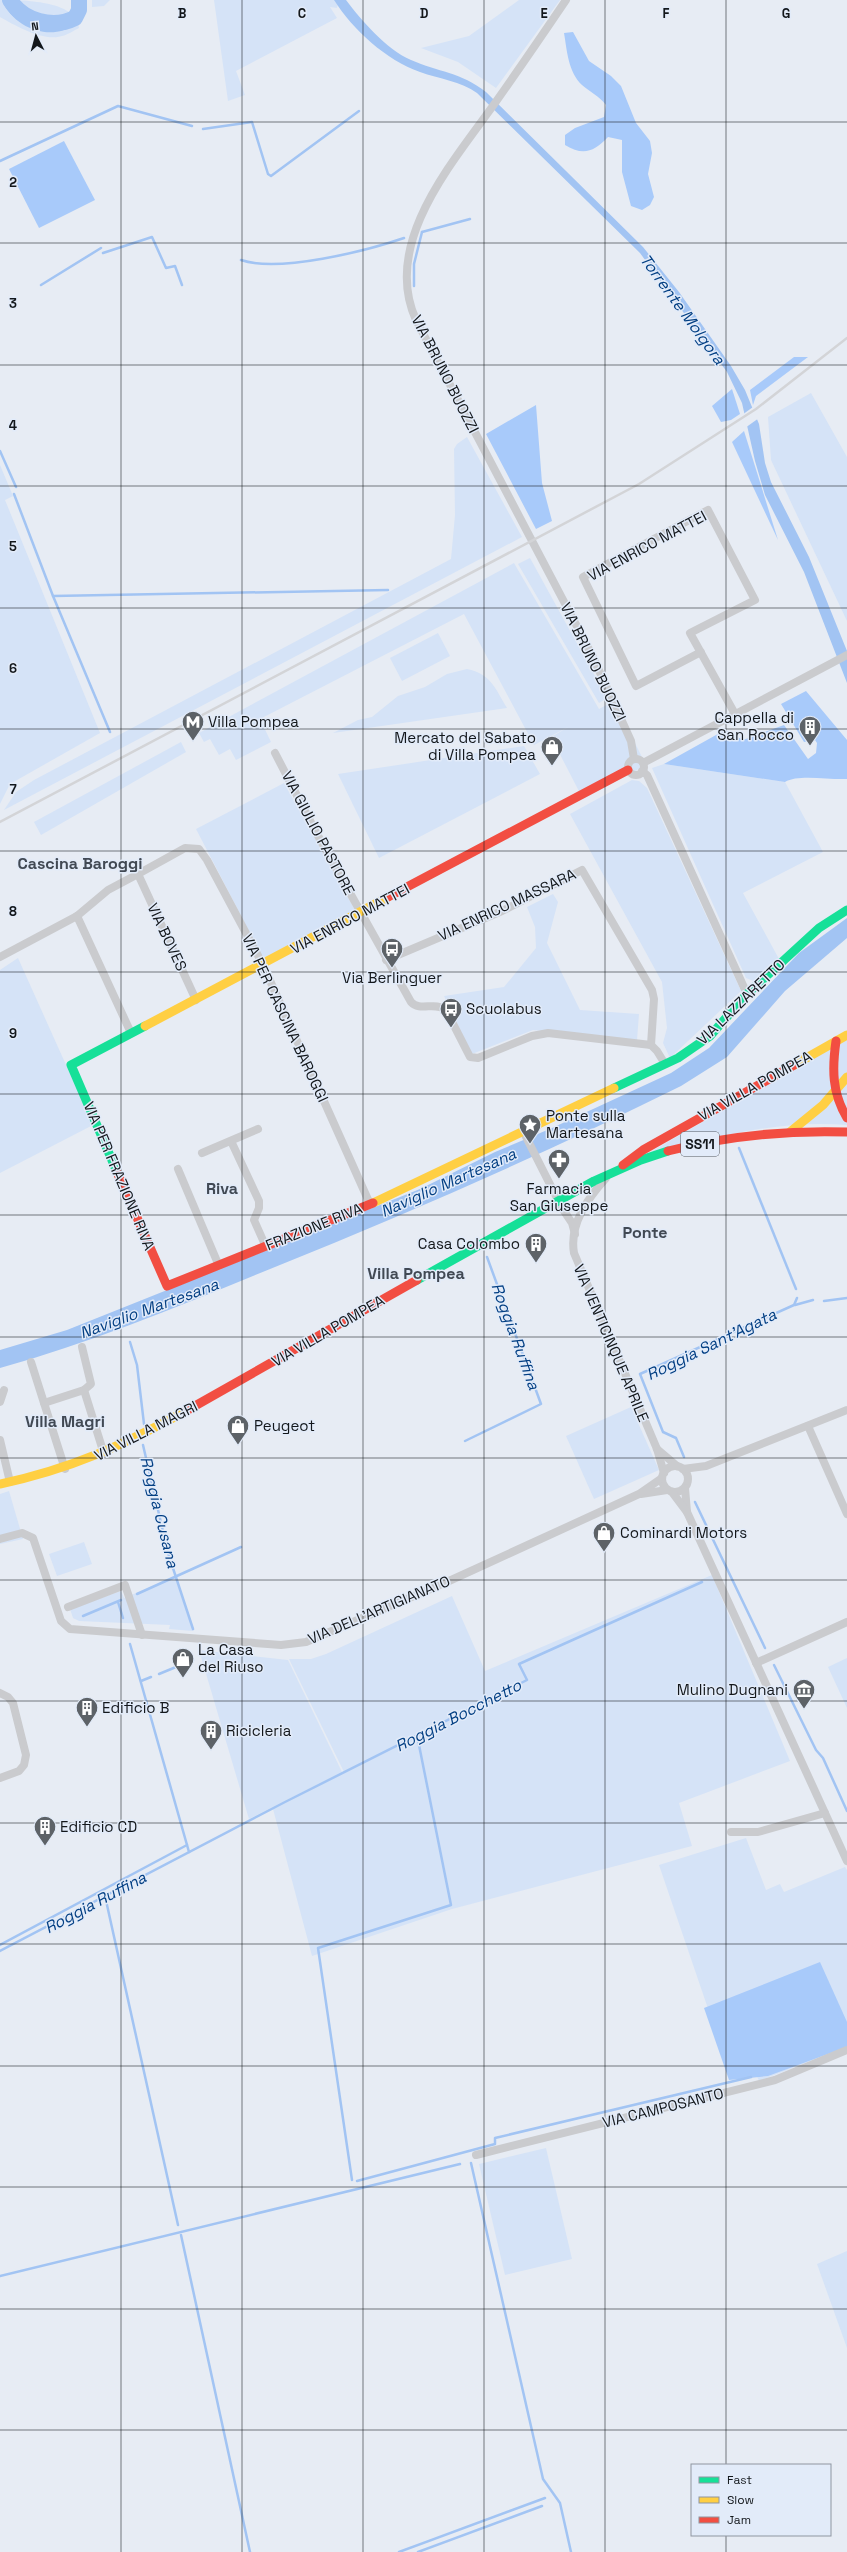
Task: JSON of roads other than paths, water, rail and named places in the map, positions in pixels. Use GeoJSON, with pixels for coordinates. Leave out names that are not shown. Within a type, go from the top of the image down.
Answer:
{"type":"FeatureCollection","features":[{"type":"Feature","properties":{"kind":"street","name":"VIA BRUNO BUOZZI"},"geometry":{"type":"LineString","coordinates":[[566,0],[434,192],[422,214],[410,248],[406,288],[416,320],[526,527],[613,702],[631,741],[634,759]]}},
{"type":"Feature","properties":{"kind":"street","name":"VIA ENRICO MATTEI"},"geometry":{"type":"LineString","coordinates":[[701,652],[636,686],[583,577],[708,510],[755,600],[690,633],[701,652],[735,714]]}},
{"type":"Feature","properties":{"kind":"street"},"geometry":{"type":"LineString","coordinates":[[747,994],[643,767],[634,759],[628,763],[628,770],[635,775],[643,767],[735,714],[847,655]]}},
{"type":"Feature","properties":{"kind":"street","name":"VIA GIULIO PASTORE"},"geometry":{"type":"LineString","coordinates":[[275,753],[360,914],[386,960],[415,1006],[439,1006],[446,1010],[467,1052],[472,1058],[478,1058],[542,1033],[651,1045]]}},
{"type":"Feature","properties":{"kind":"street","name":"VIA ENRICO MATTEI"},"geometry":{"type":"LineString","coordinates":[[71,1065],[360,914],[628,770]]}},
{"type":"Feature","properties":{"kind":"street","name":"VIA PER CASCINA BAROGGI"},"geometry":{"type":"LineString","coordinates":[[138,874],[185,848],[197,849],[206,856],[263,965],[370,1204]]}},
{"type":"Feature","properties":{"kind":"street","name":"VIA ENRICO MASSARA"},"geometry":{"type":"LineString","coordinates":[[386,960],[502,911],[582,870],[652,990],[654,999],[651,1045]]}},
{"type":"Feature","properties":{"kind":"street"},"geometry":{"type":"LineString","coordinates":[[0,957],[77,916],[108,890],[138,874]]}},
{"type":"Feature","properties":{"kind":"street","name":"VIA BOVES"},"geometry":{"type":"LineString","coordinates":[[138,874],[196,1000]]}},
{"type":"Feature","properties":{"kind":"street","name":"VIA LAZZARETTO"},"geometry":{"type":"LineString","coordinates":[[525,1135],[694,1048],[710,1036],[747,994],[819,928],[847,910]]}},
{"type":"Feature","properties":{"kind":"street"},"geometry":{"type":"LineString","coordinates":[[77,916],[131,1033]]}},
{"type":"Feature","properties":{"kind":"street","name":"VIA VILLA POMPEA"},"geometry":{"type":"LineString","coordinates":[[226,1388],[611,1174],[643,1150],[847,1035]]}},
{"type":"Feature","properties":{"kind":"street"},"geometry":{"type":"LineString","coordinates":[[836,1041],[832,1073],[835,1092],[847,1118]]}},
{"type":"Feature","properties":{"kind":"street"},"geometry":{"type":"LineString","coordinates":[[651,1045],[658,1051],[665,1064]]}},
{"type":"Feature","properties":{"kind":"street","name":"VIA PER FRAZIONE RIVA"},"geometry":{"type":"LineString","coordinates":[[71,1065],[167,1286]]}},
{"type":"Feature","properties":{"kind":"street"},"geometry":{"type":"LineString","coordinates":[[790,1132],[809,1118],[835,1092],[847,1077]]}},
{"type":"Feature","properties":{"kind":"street"},"geometry":{"type":"LineString","coordinates":[[202,1153],[258,1129]]}},
{"type":"Feature","properties":{"kind":"street"},"geometry":{"type":"LineString","coordinates":[[790,1132],[847,1132]]}},
{"type":"Feature","properties":{"kind":"street","name":"SS11"},"geometry":{"type":"LineString","coordinates":[[611,1174],[650,1157],[688,1147],[790,1132]]}},
{"type":"Feature","properties":{"kind":"street","name":"FRAZIONE RIVA"},"geometry":{"type":"LineString","coordinates":[[167,1286],[370,1204],[525,1135]]}},
{"type":"Feature","properties":{"kind":"street","name":"VIA VENTICINQUE APRILE"},"geometry":{"type":"LineString","coordinates":[[525,1135],[559,1202],[572,1223],[575,1234],[575,1257],[657,1449],[663,1476]]}},
{"type":"Feature","properties":{"kind":"street"},"geometry":{"type":"LineString","coordinates":[[231,1141],[259,1201],[260,1208],[254,1220],[266,1247]]}},
{"type":"Feature","properties":{"kind":"street"},"geometry":{"type":"LineString","coordinates":[[178,1169],[219,1266]]}},
{"type":"Feature","properties":{"kind":"street","name":"VIA VENTICINQUE APRILE"},"geometry":{"type":"LineString","coordinates":[[575,1234],[583,1207],[611,1174]]}},
{"type":"Feature","properties":{"kind":"street"},"geometry":{"type":"LineString","coordinates":[[44,1403],[84,1390],[90,1386],[92,1380],[82,1347]]}},
{"type":"Feature","properties":{"kind":"street"},"geometry":{"type":"LineString","coordinates":[[31,1362],[65,1469]]}},
{"type":"Feature","properties":{"kind":"street","name":"VIA VILLA MAGRI"},"geometry":{"type":"LineString","coordinates":[[0,1491],[22,1481],[65,1469],[104,1454],[226,1388]]}},
{"type":"Feature","properties":{"kind":"street"},"geometry":{"type":"LineString","coordinates":[[0,1402],[4,1390]]}},
{"type":"Feature","properties":{"kind":"street"},"geometry":{"type":"LineString","coordinates":[[84,1390],[104,1454]]}},
{"type":"Feature","properties":{"kind":"street"},"geometry":{"type":"LineString","coordinates":[[846,1858],[687,1512],[670,1491],[663,1476],[669,1468],[706,1466],[847,1410]]}},
{"type":"Feature","properties":{"kind":"street"},"geometry":{"type":"LineString","coordinates":[[808,1426],[847,1514]]}},
{"type":"Feature","properties":{"kind":"street"},"geometry":{"type":"LineString","coordinates":[[0,1440],[10,1482]]}},
{"type":"Feature","properties":{"kind":"street","name":"VIA VENTICINQUE APRILE"},"geometry":{"type":"LineString","coordinates":[[657,1449],[680,1468]]}},
{"type":"Feature","properties":{"kind":"street"},"geometry":{"type":"LineString","coordinates":[[670,1491],[686,1485],[706,1466]]}},
{"type":"Feature","properties":{"kind":"street"},"geometry":{"type":"LineString","coordinates":[[680,1468],[688,1475],[686,1485],[687,1512]]}},
{"type":"Feature","properties":{"kind":"street","name":"VIA DELL'ARTIGIANATO"},"geometry":{"type":"LineString","coordinates":[[0,1539],[22,1533],[33,1538],[61,1622],[66,1628],[77,1631],[281,1645],[306,1642],[442,1584],[639,1494],[663,1476]]}},
{"type":"Feature","properties":{"kind":"street","name":"VIA VILLA MAGRI"},"geometry":{"type":"LineString","coordinates":[[0,1484],[22,1481]]}},
{"type":"Feature","properties":{"kind":"street","name":"VIA DELL'ARTIGIANATO"},"geometry":{"type":"LineString","coordinates":[[639,1494],[670,1491]]}},
{"type":"Feature","properties":{"kind":"street"},"geometry":{"type":"LineString","coordinates":[[68,1608],[125,1585],[142,1635]]}},
{"type":"Feature","properties":{"kind":"street"},"geometry":{"type":"LineString","coordinates":[[756,1663],[847,1622]]}},
{"type":"Feature","properties":{"kind":"street"},"geometry":{"type":"LineString","coordinates":[[0,1693],[7,1696],[12,1702],[26,1758],[19,1771],[0,1778]]}},
{"type":"Feature","properties":{"kind":"street"},"geometry":{"type":"LineString","coordinates":[[730,1832],[758,1832],[825,1813]]}},
{"type":"Feature","properties":{"kind":"street","name":"VIA CAMPOSANTO"},"geometry":{"type":"LineString","coordinates":[[476,2154],[775,2080],[847,2050]]}},
{"type":"Feature","properties":{"kind":"water"},"geometry":{"type":"Polygon","coordinates":[[[2,0],[14,0],[19,9],[25,15],[42,21],[51,20],[68,13],[75,6],[75,0],[87,0],[83,15],[74,25],[62,31],[49,32],[35,30],[22,24],[10,14],[2,0]]]}},
{"type":"Feature","properties":{"kind":"water","name":"Torrente Molgora"},"geometry":{"type":"Polygon","coordinates":[[[334,0],[346,0],[375,34],[402,55],[421,64],[468,80],[486,92],[643,247],[679,292],[731,366],[745,390],[759,424],[765,463],[771,482],[809,557],[847,651],[847,683],[804,572],[765,495],[755,461],[742,403],[727,372],[640,253],[477,93],[464,86],[407,67],[395,60],[371,43],[351,22],[334,0]]]}},
{"type":"Feature","properties":{"kind":"water","name":"Naviglio Martesana"},"geometry":{"type":"Polygon","coordinates":[[[847,918],[847,938],[785,991],[727,1057],[681,1086],[530,1158],[429,1203],[326,1246],[139,1322],[35,1358],[0,1368],[0,1350],[67,1330],[420,1189],[495,1152],[552,1128],[671,1073],[709,1048],[799,953],[847,918]]]}},
{"type":"Feature","properties":{"kind":"waterway","name":"Torrente Molgora"},"geometry":{"type":"LineString","coordinates":[[10,0],[30,18],[48,23],[57,23],[75,18],[79,10],[79,0]]}},
{"type":"Feature","properties":{"kind":"waterway"},"geometry":{"type":"LineString","coordinates":[[0,161],[118,106],[192,126]]}},
{"type":"Feature","properties":{"kind":"waterway"},"geometry":{"type":"LineString","coordinates":[[203,129],[252,122],[268,174],[271,176],[359,111]]}},
{"type":"Feature","properties":{"kind":"waterway"},"geometry":{"type":"LineString","coordinates":[[422,232],[470,219]]}},
{"type":"Feature","properties":{"kind":"waterway"},"geometry":{"type":"LineString","coordinates":[[414,286],[414,264],[422,232]]}},
{"type":"Feature","properties":{"kind":"waterway"},"geometry":{"type":"LineString","coordinates":[[103,253],[152,237],[166,268],[175,266],[182,285]]}},
{"type":"Feature","properties":{"kind":"waterway"},"geometry":{"type":"LineString","coordinates":[[241,260],[257,263],[277,264],[322,259],[368,249],[404,238]]}},
{"type":"Feature","properties":{"kind":"waterway"},"geometry":{"type":"LineString","coordinates":[[41,285],[101,248]]}},
{"type":"Feature","properties":{"kind":"waterway"},"geometry":{"type":"LineString","coordinates":[[0,451],[16,487]]}},
{"type":"Feature","properties":{"kind":"waterway"},"geometry":{"type":"LineString","coordinates":[[14,494],[53,596],[110,732]]}},
{"type":"Feature","properties":{"kind":"waterway"},"geometry":{"type":"LineString","coordinates":[[53,596],[388,590]]}},
{"type":"Feature","properties":{"kind":"waterway","name":"Roggia Sant'Agata"},"geometry":{"type":"LineString","coordinates":[[739,1148],[796,1289]]}},
{"type":"Feature","properties":{"kind":"waterway","name":"Roggia Ruffina"},"geometry":{"type":"LineString","coordinates":[[465,1441],[541,1404],[487,1257]]}},
{"type":"Feature","properties":{"kind":"waterway","name":"Roggia Sant'Agata"},"geometry":{"type":"LineString","coordinates":[[684,1457],[676,1438],[663,1432],[640,1374],[794,1305],[797,1298]]}},
{"type":"Feature","properties":{"kind":"waterway"},"geometry":{"type":"LineString","coordinates":[[824,1301],[847,1298]]}},
{"type":"Feature","properties":{"kind":"waterway"},"geometry":{"type":"LineString","coordinates":[[795,1305],[813,1300]]}},
{"type":"Feature","properties":{"kind":"waterway","name":"Roggia Cusana"},"geometry":{"type":"LineString","coordinates":[[130,1342],[137,1365],[144,1424]]}},
{"type":"Feature","properties":{"kind":"waterway","name":"Roggia Cusana"},"geometry":{"type":"LineString","coordinates":[[143,1445],[168,1553],[193,1629]]}},
{"type":"Feature","properties":{"kind":"waterway","name":"Roggia Sant'Agata"},"geometry":{"type":"LineString","coordinates":[[695,1502],[765,1648]]}},
{"type":"Feature","properties":{"kind":"waterway","name":"Roggia Ruffina"},"geometry":{"type":"LineString","coordinates":[[137,1594],[241,1547]]}},
{"type":"Feature","properties":{"kind":"waterway","name":"Roggia Bocchetto"},"geometry":{"type":"LineString","coordinates":[[0,1951],[285,1802],[527,1680],[519,1664],[702,1582]]}},
{"type":"Feature","properties":{"kind":"waterway"},"geometry":{"type":"LineString","coordinates":[[83,1616],[121,1600]]}},
{"type":"Feature","properties":{"kind":"waterway","name":"Roggia Ruffina"},"geometry":{"type":"LineString","coordinates":[[118,1602],[123,1618]]}},
{"type":"Feature","properties":{"kind":"waterway","name":"Roggia Ruffina"},"geometry":{"type":"LineString","coordinates":[[130,1644],[189,1852]]}},
{"type":"Feature","properties":{"kind":"waterway","name":"Roggia Ruffina"},"geometry":{"type":"LineString","coordinates":[[159,1674],[193,1660]]}},
{"type":"Feature","properties":{"kind":"waterway","name":"Roggia Sant'Agata"},"geometry":{"type":"LineString","coordinates":[[774,1665],[816,1750],[823,1758],[847,1811]]}},
{"type":"Feature","properties":{"kind":"waterway","name":"Roggia Ruffina"},"geometry":{"type":"LineString","coordinates":[[141,1681],[151,1677]]}},
{"type":"Feature","properties":{"kind":"waterway"},"geometry":{"type":"LineString","coordinates":[[352,2180],[318,1948],[451,1905],[417,1735]]}},
{"type":"Feature","properties":{"kind":"waterway"},"geometry":{"type":"LineString","coordinates":[[0,1945],[187,1845]]}},
{"type":"Feature","properties":{"kind":"waterway"},"geometry":{"type":"LineString","coordinates":[[105,1896],[178,2225]]}},
{"type":"Feature","properties":{"kind":"waterway"},"geometry":{"type":"LineString","coordinates":[[357,2181],[495,2144],[495,2138],[751,2077]]}},
{"type":"Feature","properties":{"kind":"waterway"},"geometry":{"type":"LineString","coordinates":[[471,2163],[543,2479],[560,2503],[571,2552]]}},
{"type":"Feature","properties":{"kind":"waterway"},"geometry":{"type":"LineString","coordinates":[[0,2276],[460,2164]]}},
{"type":"Feature","properties":{"kind":"waterway"},"geometry":{"type":"LineString","coordinates":[[181,2235],[250,2552]]}},
{"type":"Feature","properties":{"kind":"waterway"},"geometry":{"type":"LineString","coordinates":[[399,2552],[545,2498]]}},
{"type":"Feature","properties":{"kind":"waterway"},"geometry":{"type":"LineString","coordinates":[[418,2552],[542,2506]]}},
{"type":"Feature","properties":{"kind":"railway"},"geometry":{"type":"LineString","coordinates":[[0,822],[639,484],[756,409],[847,338]]}},
{"type":"Feature","properties":{"kind":"place","name":"Villa Pompea"},"geometry":{"type":"Point","coordinates":[193,742]}},
{"type":"Feature","properties":{"kind":"place","name":"Cappella di San Rocco"},"geometry":{"type":"Point","coordinates":[810,746]}},
{"type":"Feature","properties":{"kind":"place","name":"Mercato del Sabato di Villa Pompea"},"geometry":{"type":"Point","coordinates":[552,766]}},
{"type":"Feature","properties":{"kind":"place","name":"Via Berlinguer"},"geometry":{"type":"Point","coordinates":[392,968]}},
{"type":"Feature","properties":{"kind":"place","name":"Scuolabus"},"geometry":{"type":"Point","coordinates":[451,1028]}},
{"type":"Feature","properties":{"kind":"place","name":"Ponte sulla Martesana"},"geometry":{"type":"Point","coordinates":[530,1144]}},
{"type":"Feature","properties":{"kind":"place","name":"Farmacia San Giuseppe"},"geometry":{"type":"Point","coordinates":[559,1180]}},
{"type":"Feature","properties":{"kind":"place","name":"Casa Colombo"},"geometry":{"type":"Point","coordinates":[536,1264]}},
{"type":"Feature","properties":{"kind":"place","name":"Peugeot"},"geometry":{"type":"Point","coordinates":[238,1446]}},
{"type":"Feature","properties":{"kind":"place","name":"Cominardi Motors"},"geometry":{"type":"Point","coordinates":[604,1552]}},
{"type":"Feature","properties":{"kind":"place","name":"La Casa del Riuso"},"geometry":{"type":"Point","coordinates":[183,1678]}},
{"type":"Feature","properties":{"kind":"place","name":"Mulino Dugnani"},"geometry":{"type":"Point","coordinates":[804,1710]}},
{"type":"Feature","properties":{"kind":"place","name":"Edificio B"},"geometry":{"type":"Point","coordinates":[87,1728]}},
{"type":"Feature","properties":{"kind":"place","name":"Ricicleria"},"geometry":{"type":"Point","coordinates":[211,1750]}},
{"type":"Feature","properties":{"kind":"place","name":"Edificio CD"},"geometry":{"type":"Point","coordinates":[45,1846]}},
{"type":"Feature","properties":{"kind":"district","name":"Cascina Baroggi"},"geometry":{"type":"Point","coordinates":[80,863]}},
{"type":"Feature","properties":{"kind":"district","name":"Riva"},"geometry":{"type":"Point","coordinates":[222,1188]}},
{"type":"Feature","properties":{"kind":"district","name":"Ponte"},"geometry":{"type":"Point","coordinates":[645,1232]}},
{"type":"Feature","properties":{"kind":"district","name":"Villa Pompea"},"geometry":{"type":"Point","coordinates":[416,1273]}},
{"type":"Feature","properties":{"kind":"district","name":"Villa Magri"},"geometry":{"type":"Point","coordinates":[65,1421]}}]}
